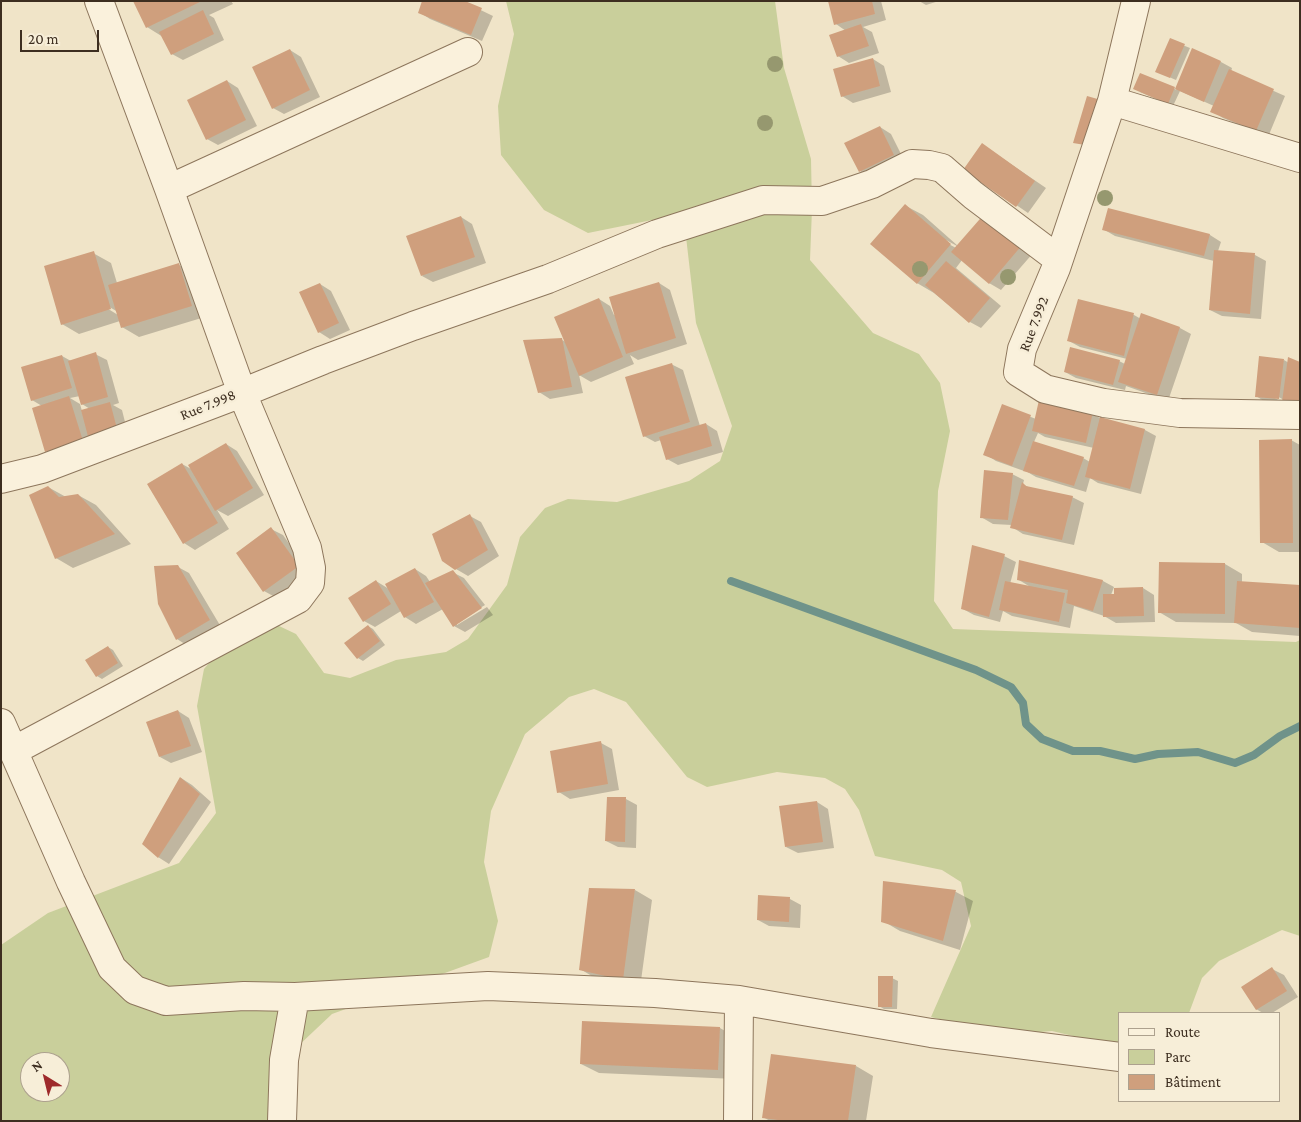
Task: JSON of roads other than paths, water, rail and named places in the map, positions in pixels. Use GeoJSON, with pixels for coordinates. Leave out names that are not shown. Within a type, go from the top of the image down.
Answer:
{"type":"FeatureCollection","features":[{"type":"Feature","properties":{"kind":"street","name":"Rue 7.998"},"geometry":{"type":"LineString","coordinates":[[1,479],[42,469],[242,393],[99,1]]}},
{"type":"Feature","properties":{"kind":"street","name":"Rue 7.992"},"geometry":{"type":"LineString","coordinates":[[1136,1],[1112,101],[1056,268],[1022,349],[1018,372],[1045,389],[1104,402],[1180,412],[1300,414]]}},
{"type":"Feature","properties":{"kind":"street"},"geometry":{"type":"LineString","coordinates":[[169,189],[468,52]]}},
{"type":"Feature","properties":{"kind":"street"},"geometry":{"type":"LineString","coordinates":[[1112,101],[1300,158]]}},
{"type":"Feature","properties":{"kind":"street"},"geometry":{"type":"LineString","coordinates":[[13,751],[298,599],[310,583],[311,568],[307,548],[242,393],[413,326],[548,279],[657,234],[763,200],[822,201],[872,184],[912,164],[942,168],[1058,259]]}},
{"type":"Feature","properties":{"kind":"street"},"geometry":{"type":"LineString","coordinates":[[1,723],[71,882],[112,968],[135,990],[166,1001],[244,996],[295,997],[488,986],[656,993],[739,1000],[931,1033],[1118,1057]]}},
{"type":"Feature","properties":{"kind":"street"},"geometry":{"type":"LineString","coordinates":[[282,1121],[284,1060],[295,997]]}},
{"type":"Feature","properties":{"kind":"street"},"geometry":{"type":"LineString","coordinates":[[738,1121],[739,1000]]}},
{"type":"Feature","properties":{"kind":"waterway"},"geometry":{"type":"LineString","coordinates":[[731,581],[976,670],[1011,687],[1023,703],[1026,724],[1042,739],[1073,751],[1100,751],[1135,759],[1158,754],[1198,752],[1235,763],[1254,755],[1280,736],[1300,726]]}}]}
